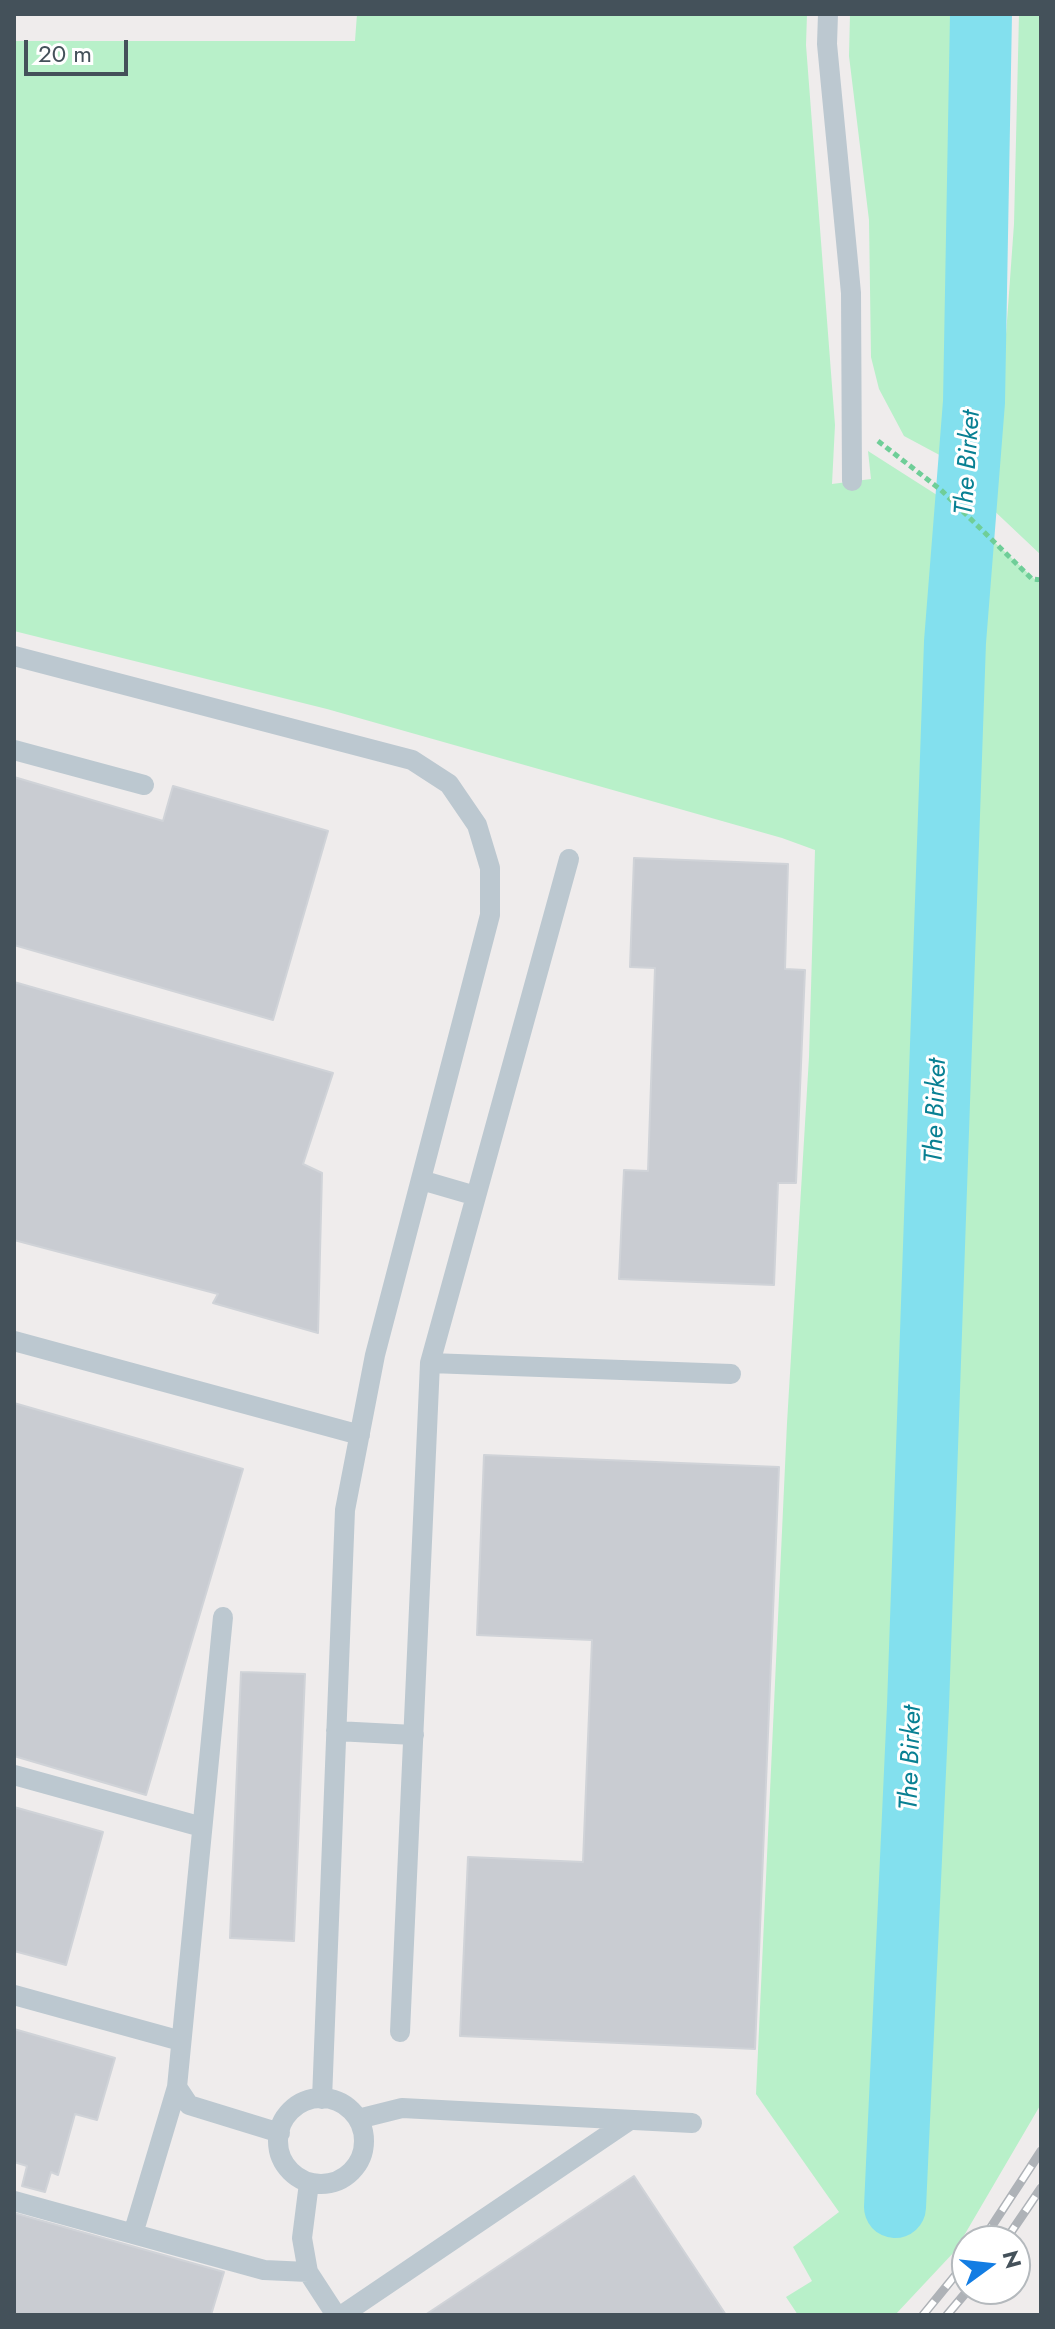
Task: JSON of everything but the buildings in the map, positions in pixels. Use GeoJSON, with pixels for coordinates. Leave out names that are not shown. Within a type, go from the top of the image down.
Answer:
{"type":"FeatureCollection","features":[{"type":"Feature","properties":{"kind":"lane"},"geometry":{"type":"LineString","coordinates":[[828,14],[827,44],[851,293],[852,481]]}},
{"type":"Feature","properties":{"kind":"lane"},"geometry":{"type":"LineString","coordinates":[[14,656],[412,760],[449,784],[477,825],[490,868],[490,915],[375,1355],[345,1510],[322,2099]]}},
{"type":"Feature","properties":{"kind":"lane"},"geometry":{"type":"LineString","coordinates":[[14,750],[144,785]]}},
{"type":"Feature","properties":{"kind":"lane"},"geometry":{"type":"LineString","coordinates":[[400,2032],[430,1363],[569,859]]}},
{"type":"Feature","properties":{"kind":"lane"},"geometry":{"type":"LineString","coordinates":[[421,1180],[476,1196]]}},
{"type":"Feature","properties":{"kind":"lane"},"geometry":{"type":"LineString","coordinates":[[14,1341],[360,1435]]}},
{"type":"Feature","properties":{"kind":"lane"},"geometry":{"type":"LineString","coordinates":[[430,1363],[731,1374]]}},
{"type":"Feature","properties":{"kind":"lane"},"geometry":{"type":"LineString","coordinates":[[133,2234],[177,2087],[223,1617]]}},
{"type":"Feature","properties":{"kind":"lane"},"geometry":{"type":"LineString","coordinates":[[336,1731],[414,1735]]}},
{"type":"Feature","properties":{"kind":"lane"},"geometry":{"type":"LineString","coordinates":[[14,1775],[202,1827]]}},
{"type":"Feature","properties":{"kind":"lane"},"geometry":{"type":"LineString","coordinates":[[14,1995],[181,2041]]}},
{"type":"Feature","properties":{"kind":"lane"},"geometry":{"type":"LineString","coordinates":[[177,2087],[189,2105],[280,2133]]}},
{"type":"Feature","properties":{"kind":"lane"},"geometry":{"type":"LineString","coordinates":[[322,2099],[342,2103],[358,2119],[365,2139],[357,2165],[336,2182],[309,2183],[287,2167],[281,2155],[280,2133],[288,2114],[299,2105],[322,2099]]}},
{"type":"Feature","properties":{"kind":"lane"},"geometry":{"type":"LineString","coordinates":[[358,2119],[402,2108],[692,2123]]}},
{"type":"Feature","properties":{"kind":"lane"},"geometry":{"type":"LineString","coordinates":[[342,2315],[630,2120]]}},
{"type":"Feature","properties":{"kind":"lane"},"geometry":{"type":"LineString","coordinates":[[309,2183],[302,2238],[308,2272],[336,2315]]}},
{"type":"Feature","properties":{"kind":"lane"},"geometry":{"type":"LineString","coordinates":[[14,2201],[264,2270],[308,2272]]}},
{"type":"Feature","properties":{"kind":"path"},"geometry":{"type":"LineString","coordinates":[[851,421],[941,490],[1032,579],[1041,580]]}},
{"type":"Feature","properties":{"kind":"green space"},"geometry":{"type":"Polygon","coordinates":[[[357,14],[807,14],[806,45],[835,425],[832,484],[871,479],[868,451],[962,511],[957,543],[938,612],[892,1924],[886,2206],[921,2206],[980,529],[1041,585],[1041,2104],[970,2225],[951,2225],[951,2255],[895,2315],[798,2315],[786,2297],[812,2281],[793,2247],[839,2212],[756,2094],[787,1423],[809,1057],[815,850],[327,709],[14,631],[14,41],[355,41],[357,14]]]}},
{"type":"Feature","properties":{"kind":"green space"},"geometry":{"type":"Polygon","coordinates":[[[850,14],[972,14],[960,466],[904,436],[879,389],[871,357],[869,220],[849,56],[850,14]]]}},
{"type":"Feature","properties":{"kind":"green space"},"geometry":{"type":"Polygon","coordinates":[[[1019,14],[1041,14],[1041,555],[987,504],[996,473],[1014,224],[1019,14]]]}},
{"type":"Feature","properties":{"kind":"waterway","name":"The Birket"},"geometry":{"type":"LineString","coordinates":[[895,2207],[918,1706],[955,642],[974,402],[981,14]]}},
{"type":"Feature","properties":{"kind":"railway"},"geometry":{"type":"LineString","coordinates":[[992,2225],[1041,2151]]}},
{"type":"Feature","properties":{"kind":"railway"},"geometry":{"type":"LineString","coordinates":[[1016,2225],[1041,2188]]}},
{"type":"Feature","properties":{"kind":"railway"},"geometry":{"type":"LineString","coordinates":[[923,2315],[951,2281]]}},
{"type":"Feature","properties":{"kind":"railway"},"geometry":{"type":"LineString","coordinates":[[947,2315],[955,2305]]}}]}
